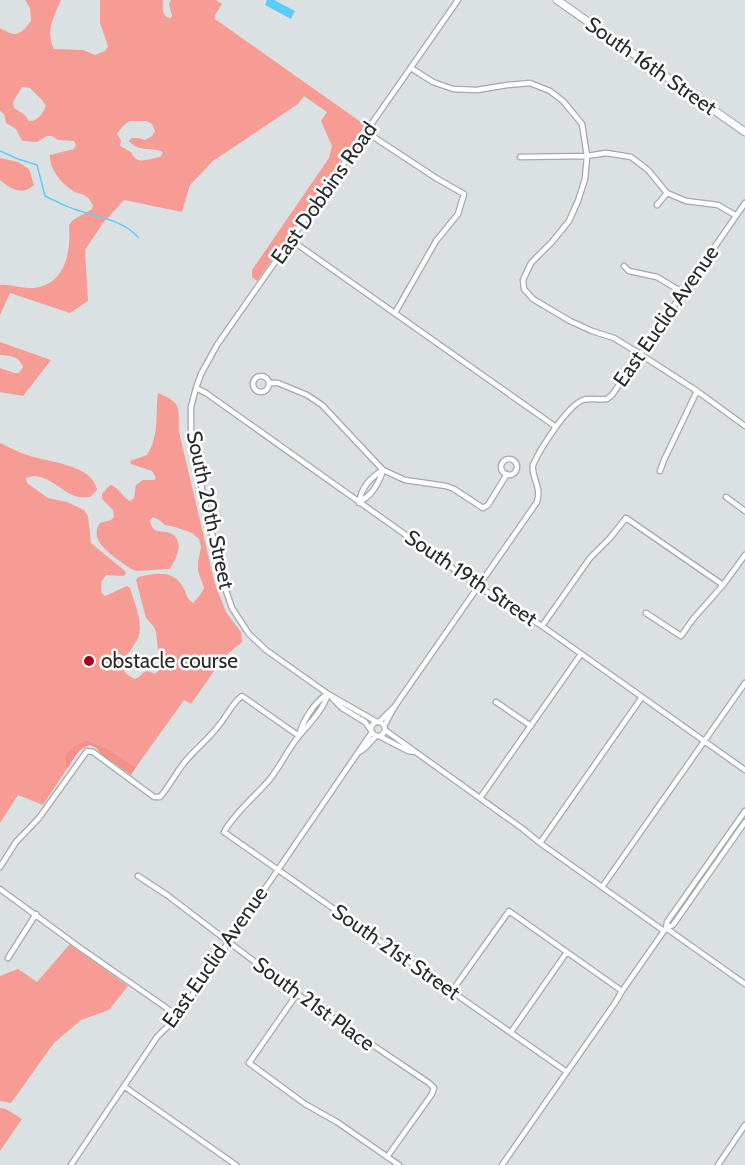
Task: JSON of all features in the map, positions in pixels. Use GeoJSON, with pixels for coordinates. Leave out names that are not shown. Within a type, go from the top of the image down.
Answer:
{"type":"FeatureCollection","features":[{"type":"Feature","properties":{"kind":"main road","name":"South 16th Street"},"geometry":{"type":"LineString","coordinates":[[557,0],[745,132]]}},
{"type":"Feature","properties":{"kind":"street","name":"East Dobbins Road"},"geometry":{"type":"LineString","coordinates":[[196,388],[217,345],[458,0]]}},
{"type":"Feature","properties":{"kind":"street"},"geometry":{"type":"LineString","coordinates":[[411,68],[434,82],[453,89],[477,90],[530,83],[550,91],[563,101],[582,123],[587,156],[585,179],[569,221],[531,263],[523,280],[524,289],[533,299],[570,321],[614,338],[640,354],[745,426]]}},
{"type":"Feature","properties":{"kind":"street"},"geometry":{"type":"LineString","coordinates":[[366,132],[464,194],[458,214],[436,241],[395,313]]}},
{"type":"Feature","properties":{"kind":"street"},"geometry":{"type":"LineString","coordinates":[[520,157],[587,156],[606,153],[631,157],[648,170],[667,193],[686,201],[718,205],[735,215]]}},
{"type":"Feature","properties":{"kind":"street"},"geometry":{"type":"LineString","coordinates":[[657,205],[667,193]]}},
{"type":"Feature","properties":{"kind":"street","name":"East Euclid Avenue"},"geometry":{"type":"LineString","coordinates":[[381,725],[537,502],[539,490],[532,471],[533,465],[556,427],[571,407],[583,400],[607,399],[612,394],[745,203]]}},
{"type":"Feature","properties":{"kind":"street"},"geometry":{"type":"LineString","coordinates":[[291,240],[556,427]]}},
{"type":"Feature","properties":{"kind":"street"},"geometry":{"type":"LineString","coordinates":[[624,266],[629,271],[657,277],[682,292]]}},
{"type":"Feature","properties":{"kind":"street"},"geometry":{"type":"LineString","coordinates":[[269,383],[278,383],[315,399],[330,412],[383,470],[405,480],[446,486],[483,508],[488,505],[507,474]]}},
{"type":"Feature","properties":{"kind":"street","name":"South 19th Street"},"geometry":{"type":"LineString","coordinates":[[196,388],[479,587],[542,626],[745,770]]}},
{"type":"Feature","properties":{"kind":"street","name":"South 20th Street"},"geometry":{"type":"LineString","coordinates":[[196,388],[191,406],[191,431],[222,579],[232,608],[243,626],[261,646],[328,694],[381,725],[394,738],[411,747],[540,843],[745,984]]}},
{"type":"Feature","properties":{"kind":"street"},"geometry":{"type":"LineString","coordinates":[[660,471],[697,391]]}},
{"type":"Feature","properties":{"kind":"street"},"geometry":{"type":"LineString","coordinates":[[359,503],[360,494],[374,475],[383,470]]}},
{"type":"Feature","properties":{"kind":"street"},"geometry":{"type":"LineString","coordinates":[[359,503],[367,498],[375,487],[383,470]]}},
{"type":"Feature","properties":{"kind":"street"},"geometry":{"type":"LineString","coordinates":[[369,482],[375,487]]}},
{"type":"Feature","properties":{"kind":"street"},"geometry":{"type":"LineString","coordinates":[[726,497],[745,511]]}},
{"type":"Feature","properties":{"kind":"street"},"geometry":{"type":"LineString","coordinates":[[542,626],[590,558],[626,518],[723,585]]}},
{"type":"Feature","properties":{"kind":"street"},"geometry":{"type":"LineString","coordinates":[[646,613],[681,636],[745,555]]}},
{"type":"Feature","properties":{"kind":"street"},"geometry":{"type":"LineString","coordinates":[[480,798],[581,654]]}},
{"type":"Feature","properties":{"kind":"street"},"geometry":{"type":"LineString","coordinates":[[602,887],[745,683]]}},
{"type":"Feature","properties":{"kind":"street"},"geometry":{"type":"LineString","coordinates":[[0,867],[16,842],[39,818],[87,751],[93,752],[154,797],[160,797],[183,763],[210,737],[236,700],[242,696],[299,736],[307,729],[328,694]]}},
{"type":"Feature","properties":{"kind":"street","name":"South 20th Street"},"geometry":{"type":"LineString","coordinates":[[328,694],[342,708],[365,722],[375,733],[408,751],[415,752]]}},
{"type":"Feature","properties":{"kind":"street"},"geometry":{"type":"LineString","coordinates":[[540,843],[642,697]]}},
{"type":"Feature","properties":{"kind":"street"},"geometry":{"type":"LineString","coordinates":[[496,702],[531,726]]}},
{"type":"Feature","properties":{"kind":"street"},"geometry":{"type":"LineString","coordinates":[[373,724],[381,725],[383,734],[375,733],[373,724]]}},
{"type":"Feature","properties":{"kind":"street","name":"East Euclid Avenue"},"geometry":{"type":"LineString","coordinates":[[71,1165],[157,1037],[178,1016],[360,750],[375,733]]}},
{"type":"Feature","properties":{"kind":"street","name":"South 21st Street"},"geometry":{"type":"LineString","coordinates":[[299,736],[270,779],[237,813],[224,832],[567,1072]]}},
{"type":"Feature","properties":{"kind":"street"},"geometry":{"type":"LineString","coordinates":[[502,1165],[745,811]]}},
{"type":"Feature","properties":{"kind":"street"},"geometry":{"type":"LineString","coordinates":[[665,929],[673,925],[745,822]]}},
{"type":"Feature","properties":{"kind":"street","name":"South 21st Place"},"geometry":{"type":"LineString","coordinates":[[138,876],[168,895],[297,994],[434,1088],[387,1157]]}},
{"type":"Feature","properties":{"kind":"street"},"geometry":{"type":"LineString","coordinates":[[0,889],[178,1016]]}},
{"type":"Feature","properties":{"kind":"street"},"geometry":{"type":"LineString","coordinates":[[452,991],[509,911],[622,991]]}},
{"type":"Feature","properties":{"kind":"street"},"geometry":{"type":"LineString","coordinates":[[8,958],[36,914]]}},
{"type":"Feature","properties":{"kind":"street"},"geometry":{"type":"LineString","coordinates":[[511,1032],[567,952]]}},
{"type":"Feature","properties":{"kind":"street"},"geometry":{"type":"LineString","coordinates":[[297,994],[249,1064],[305,1104],[337,1122],[399,1165]]}},
{"type":"Feature","properties":{"kind":"street"},"geometry":{"type":"LineString","coordinates":[[125,1087],[236,1165]]}},
{"type":"Feature","properties":{"kind":"street"},"geometry":{"type":"LineString","coordinates":[[718,1165],[745,1125]]}},
{"type":"Feature","properties":{"kind":"shaded area"},"geometry":{"type":"Polygon","coordinates":[[[25,0],[61,0],[50,30],[54,49],[83,50],[95,55],[105,51],[108,46],[100,23],[100,0],[163,0],[164,14],[171,18],[169,4],[171,0],[216,0],[222,4],[215,19],[365,125],[257,281],[252,277],[252,270],[329,158],[332,146],[321,121],[327,112],[304,96],[298,104],[213,161],[190,185],[182,212],[124,200],[103,223],[85,250],[88,301],[70,313],[10,293],[0,315],[0,285],[33,288],[53,281],[59,274],[67,256],[69,225],[73,220],[92,209],[93,205],[86,196],[73,191],[57,176],[50,160],[50,155],[74,149],[76,145],[74,141],[58,140],[47,136],[37,142],[23,141],[16,129],[6,123],[4,114],[0,111],[0,28],[14,34],[21,32],[31,21],[30,8],[25,0]],[[22,87],[13,102],[14,108],[25,115],[29,121],[35,120],[46,106],[30,88],[22,87]],[[129,121],[117,134],[121,140],[120,146],[139,160],[160,157],[163,153],[161,151],[139,148],[129,141],[131,138],[145,140],[152,136],[155,131],[152,124],[146,121],[129,121]]]}},
{"type":"Feature","properties":{"kind":"shaded area"},"geometry":{"type":"Polygon","coordinates":[[[0,158],[18,162],[29,169],[34,185],[21,191],[0,180],[0,158]]]}},
{"type":"Feature","properties":{"kind":"shaded area"},"geometry":{"type":"Polygon","coordinates":[[[0,342],[51,360],[23,396],[0,392],[0,368],[19,373],[23,367],[17,359],[0,355],[0,342]]]}},
{"type":"Feature","properties":{"kind":"shaded area"},"geometry":{"type":"Polygon","coordinates":[[[158,393],[172,400],[178,407],[179,432],[215,584],[226,612],[241,632],[242,642],[224,657],[191,704],[184,700],[136,767],[109,749],[87,740],[65,760],[66,770],[43,805],[18,795],[0,823],[0,443],[27,455],[78,469],[94,481],[97,490],[90,497],[77,497],[45,479],[33,476],[26,478],[27,483],[48,498],[67,502],[84,510],[88,516],[91,543],[125,571],[126,574],[123,576],[106,575],[101,582],[101,592],[105,596],[127,586],[130,588],[138,614],[140,628],[137,640],[121,665],[126,674],[135,679],[148,671],[155,674],[160,669],[156,632],[146,618],[136,580],[138,577],[152,574],[171,576],[181,584],[188,599],[193,603],[204,588],[198,571],[201,547],[199,539],[192,533],[165,525],[153,517],[150,520],[153,529],[168,532],[176,537],[178,552],[169,569],[136,571],[105,549],[97,537],[97,530],[100,523],[114,517],[113,510],[102,499],[102,494],[110,485],[130,501],[134,498],[136,485],[143,480],[156,478],[152,471],[131,464],[130,461],[147,455],[154,440],[158,393]]]}},
{"type":"Feature","properties":{"kind":"shaded area"},"geometry":{"type":"Polygon","coordinates":[[[87,740],[109,749],[136,767],[131,775],[90,745],[78,752],[66,770],[65,763],[69,750],[87,740]]]}},
{"type":"Feature","properties":{"kind":"shaded area"},"geometry":{"type":"Polygon","coordinates":[[[70,944],[128,986],[109,1010],[81,1020],[54,1043],[11,1103],[0,1101],[0,976],[18,969],[37,982],[70,944]]]}},
{"type":"Feature","properties":{"kind":"shaded area"},"geometry":{"type":"Polygon","coordinates":[[[0,1108],[22,1119],[0,1151],[0,1108]]]}},
{"type":"Feature","properties":{"kind":"water"},"geometry":{"type":"Polygon","coordinates":[[[267,0],[274,0],[295,11],[291,19],[265,5],[267,0]]]}},
{"type":"Feature","properties":{"kind":"waterway"},"geometry":{"type":"LineString","coordinates":[[0,151],[37,165],[45,196],[73,209],[117,223],[138,237]]}},
{"type":"Feature","properties":{"kind":"place","name":"obstacle course"},"geometry":{"type":"Point","coordinates":[89,661]}}]}
